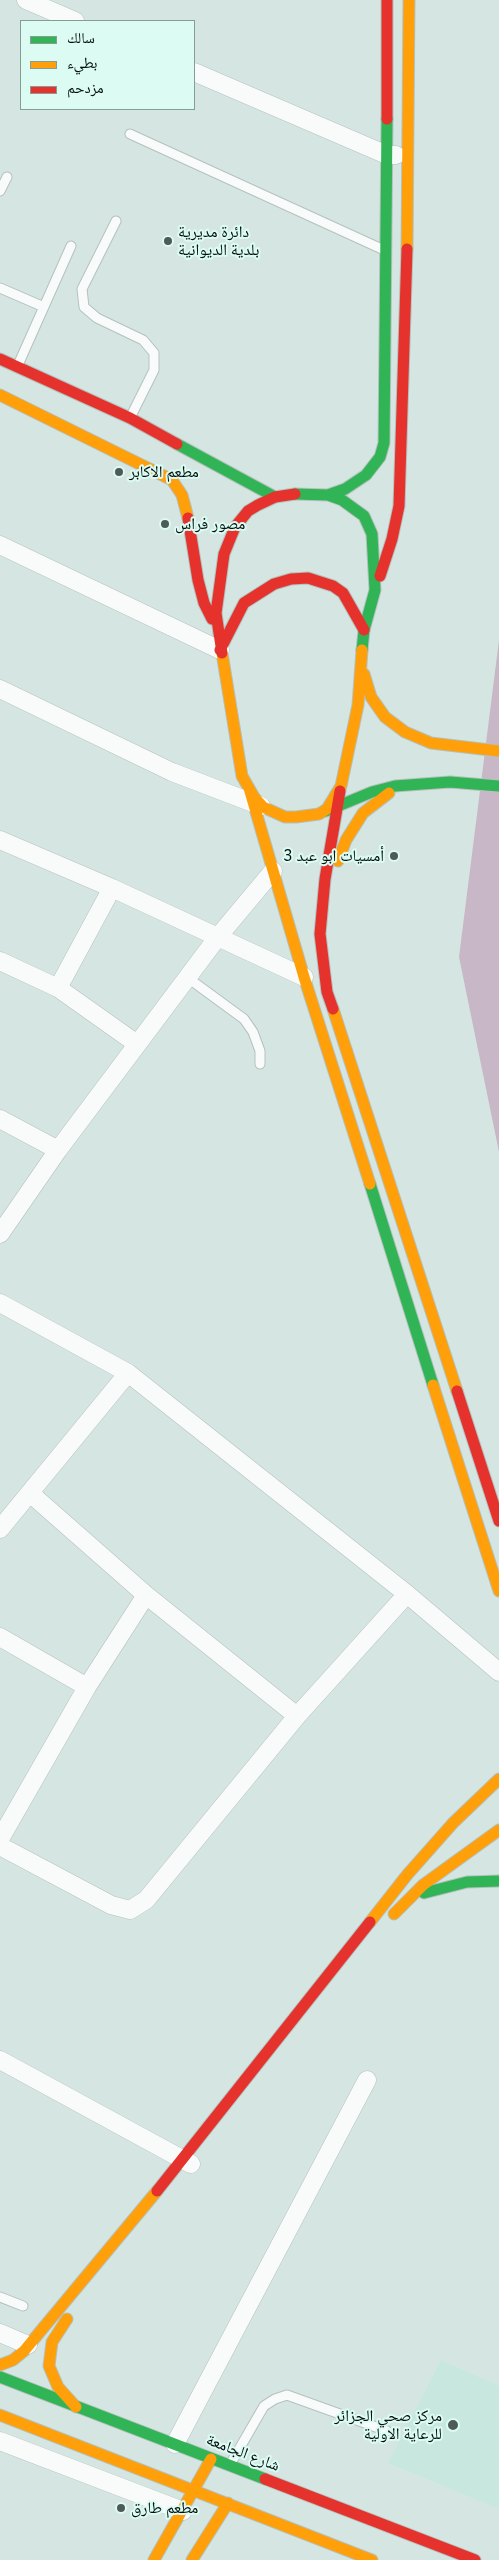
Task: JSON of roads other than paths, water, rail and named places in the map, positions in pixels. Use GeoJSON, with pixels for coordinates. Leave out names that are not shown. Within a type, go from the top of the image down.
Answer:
{"type":"FeatureCollection","features":[{"type":"Feature","properties":{"kind":"main road"},"geometry":{"type":"LineString","coordinates":[[387,0],[387,251],[384,443],[380,457],[366,475],[345,489],[328,494],[295,494],[275,497],[248,511],[228,539],[216,600],[217,631],[239,763],[255,800],[304,977],[499,1591]]}},
{"type":"Feature","properties":{"kind":"main road"},"geometry":{"type":"LineString","coordinates":[[408,0],[408,155],[399,506],[392,539],[364,630],[358,705],[341,786],[325,879],[320,934],[328,992],[499,1521]]}},
{"type":"Feature","properties":{"kind":"main road"},"geometry":{"type":"LineString","coordinates":[[0,359],[130,418],[275,497]]}},
{"type":"Feature","properties":{"kind":"main road"},"geometry":{"type":"LineString","coordinates":[[0,395],[172,480],[182,495],[204,604],[217,631]]}},
{"type":"Feature","properties":{"kind":"main road"},"geometry":{"type":"LineString","coordinates":[[328,494],[354,507],[369,524],[374,555],[375,590]]}},
{"type":"Feature","properties":{"kind":"main road"},"geometry":{"type":"LineString","coordinates":[[220,650],[232,623],[244,603],[274,584],[291,579],[308,578],[333,586],[343,592],[364,630]]}},
{"type":"Feature","properties":{"kind":"main road"},"geometry":{"type":"LineString","coordinates":[[362,653],[364,676],[371,697],[385,717],[405,732],[431,743],[499,751]]}},
{"type":"Feature","properties":{"kind":"main road"},"geometry":{"type":"LineString","coordinates":[[255,800],[285,816],[319,814],[372,792],[404,785],[450,782],[499,786]]}},
{"type":"Feature","properties":{"kind":"main road"},"geometry":{"type":"LineString","coordinates":[[320,934],[331,879],[346,840],[369,808],[379,798],[404,785]]}},
{"type":"Feature","properties":{"kind":"main road"},"geometry":{"type":"LineString","coordinates":[[319,814],[327,809],[341,786]]}},
{"type":"Feature","properties":{"kind":"main road"},"geometry":{"type":"LineString","coordinates":[[102,2276],[407,1875],[453,1823],[499,1779]]}},
{"type":"Feature","properties":{"kind":"main road"},"geometry":{"type":"LineString","coordinates":[[387,1922],[407,1899],[499,1830]]}},
{"type":"Feature","properties":{"kind":"main road"},"geometry":{"type":"LineString","coordinates":[[407,1899],[451,1885],[499,1881]]}},
{"type":"Feature","properties":{"kind":"main road"},"geometry":{"type":"LineString","coordinates":[[0,2365],[13,2360],[28,2345],[277,2058]]}},
{"type":"Feature","properties":{"kind":"main road"},"geometry":{"type":"LineString","coordinates":[[72,2314],[55,2335],[48,2358],[54,2381],[76,2407]]}},
{"type":"Feature","properties":{"kind":"main road","name":"شارع الجامعة"},"geometry":{"type":"LineString","coordinates":[[0,2377],[475,2560]]}},
{"type":"Feature","properties":{"kind":"main road"},"geometry":{"type":"LineString","coordinates":[[0,2415],[194,2489],[372,2560]]}},
{"type":"Feature","properties":{"kind":"main road"},"geometry":{"type":"LineString","coordinates":[[132,2466],[140,2466],[154,2455],[152,2437]]}},
{"type":"Feature","properties":{"kind":"main road"},"geometry":{"type":"LineString","coordinates":[[154,2560],[211,2458]]}},
{"type":"Feature","properties":{"kind":"main road"},"geometry":{"type":"LineString","coordinates":[[192,2560],[228,2503]]}},
{"type":"Feature","properties":{"kind":"street"},"geometry":{"type":"LineString","coordinates":[[26,0],[73,20]]}},
{"type":"Feature","properties":{"kind":"street"},"geometry":{"type":"LineString","coordinates":[[195,72],[387,155],[408,155]]}},
{"type":"Feature","properties":{"kind":"street"},"geometry":{"type":"LineString","coordinates":[[0,545],[220,650]]}},
{"type":"Feature","properties":{"kind":"street"},"geometry":{"type":"LineString","coordinates":[[0,689],[172,772],[255,800]]}},
{"type":"Feature","properties":{"kind":"street"},"geometry":{"type":"LineString","coordinates":[[0,840],[112,888],[304,977]]}},
{"type":"Feature","properties":{"kind":"street"},"geometry":{"type":"LineString","coordinates":[[0,1234],[58,1150],[137,1044],[217,938],[273,870]]}},
{"type":"Feature","properties":{"kind":"street"},"geometry":{"type":"LineString","coordinates":[[58,988],[112,888]]}},
{"type":"Feature","properties":{"kind":"street"},"geometry":{"type":"LineString","coordinates":[[2,965],[58,988],[137,1044]]}},
{"type":"Feature","properties":{"kind":"street"},"geometry":{"type":"LineString","coordinates":[[0,1119],[58,1150]]}},
{"type":"Feature","properties":{"kind":"street"},"geometry":{"type":"LineString","coordinates":[[0,1303],[128,1372],[407,1594],[499,1672]]}},
{"type":"Feature","properties":{"kind":"street"},"geometry":{"type":"LineString","coordinates":[[0,1529],[31,1494],[128,1372]]}},
{"type":"Feature","properties":{"kind":"street"},"geometry":{"type":"LineString","coordinates":[[31,1494],[146,1595],[296,1716]]}},
{"type":"Feature","properties":{"kind":"street"},"geometry":{"type":"LineString","coordinates":[[0,1846],[111,1905],[130,1910],[146,1900],[296,1716],[407,1594]]}},
{"type":"Feature","properties":{"kind":"street"},"geometry":{"type":"LineString","coordinates":[[0,1839],[87,1687],[146,1595]]}},
{"type":"Feature","properties":{"kind":"street"},"geometry":{"type":"LineString","coordinates":[[0,1637],[87,1687]]}},
{"type":"Feature","properties":{"kind":"street"},"geometry":{"type":"LineString","coordinates":[[0,2060],[188,2162]]}},
{"type":"Feature","properties":{"kind":"street"},"geometry":{"type":"LineString","coordinates":[[175,2444],[368,2080]]}},
{"type":"Feature","properties":{"kind":"street"},"geometry":{"type":"LineString","coordinates":[[0,2333],[28,2345]]}},
{"type":"Feature","properties":{"kind":"street"},"geometry":{"type":"LineString","coordinates":[[0,2442],[183,2511]]}},
{"type":"Feature","properties":{"kind":"lane"},"geometry":{"type":"LineString","coordinates":[[130,134],[387,251]]}},
{"type":"Feature","properties":{"kind":"lane"},"geometry":{"type":"LineString","coordinates":[[0,191],[7,177]]}},
{"type":"Feature","properties":{"kind":"lane"},"geometry":{"type":"LineString","coordinates":[[116,221],[82,288],[84,308],[97,318],[143,340],[154,353],[154,370],[130,418]]}},
{"type":"Feature","properties":{"kind":"lane"},"geometry":{"type":"LineString","coordinates":[[17,367],[71,246]]}},
{"type":"Feature","properties":{"kind":"lane"},"geometry":{"type":"LineString","coordinates":[[0,288],[44,308]]}},
{"type":"Feature","properties":{"kind":"lane"},"geometry":{"type":"LineString","coordinates":[[188,978],[244,1019],[253,1032],[260,1050],[260,1064]]}},
{"type":"Feature","properties":{"kind":"lane"},"geometry":{"type":"LineString","coordinates":[[0,2296],[23,2306]]}},
{"type":"Feature","properties":{"kind":"lane"},"geometry":{"type":"LineString","coordinates":[[230,2465],[264,2406],[275,2399],[287,2395],[387,2431]]}},
{"type":"Feature","properties":{"kind":"place","name":"دائرة مديرية بلدية الديوانية"},"geometry":{"type":"Point","coordinates":[168,241]}},
{"type":"Feature","properties":{"kind":"place","name":"مطعم الاكابر"},"geometry":{"type":"Point","coordinates":[119,472]}},
{"type":"Feature","properties":{"kind":"place","name":"مصور فراس"},"geometry":{"type":"Point","coordinates":[165,524]}},
{"type":"Feature","properties":{"kind":"place","name":"أمسيات ابو عبد 3"},"geometry":{"type":"Point","coordinates":[394,856]}},
{"type":"Feature","properties":{"kind":"place","name":"مركز صحي الجزائر للرعاية الاولية"},"geometry":{"type":"Point","coordinates":[453,2425]}},
{"type":"Feature","properties":{"kind":"place","name":"مطعم طارق"},"geometry":{"type":"Point","coordinates":[121,2508]}}]}
